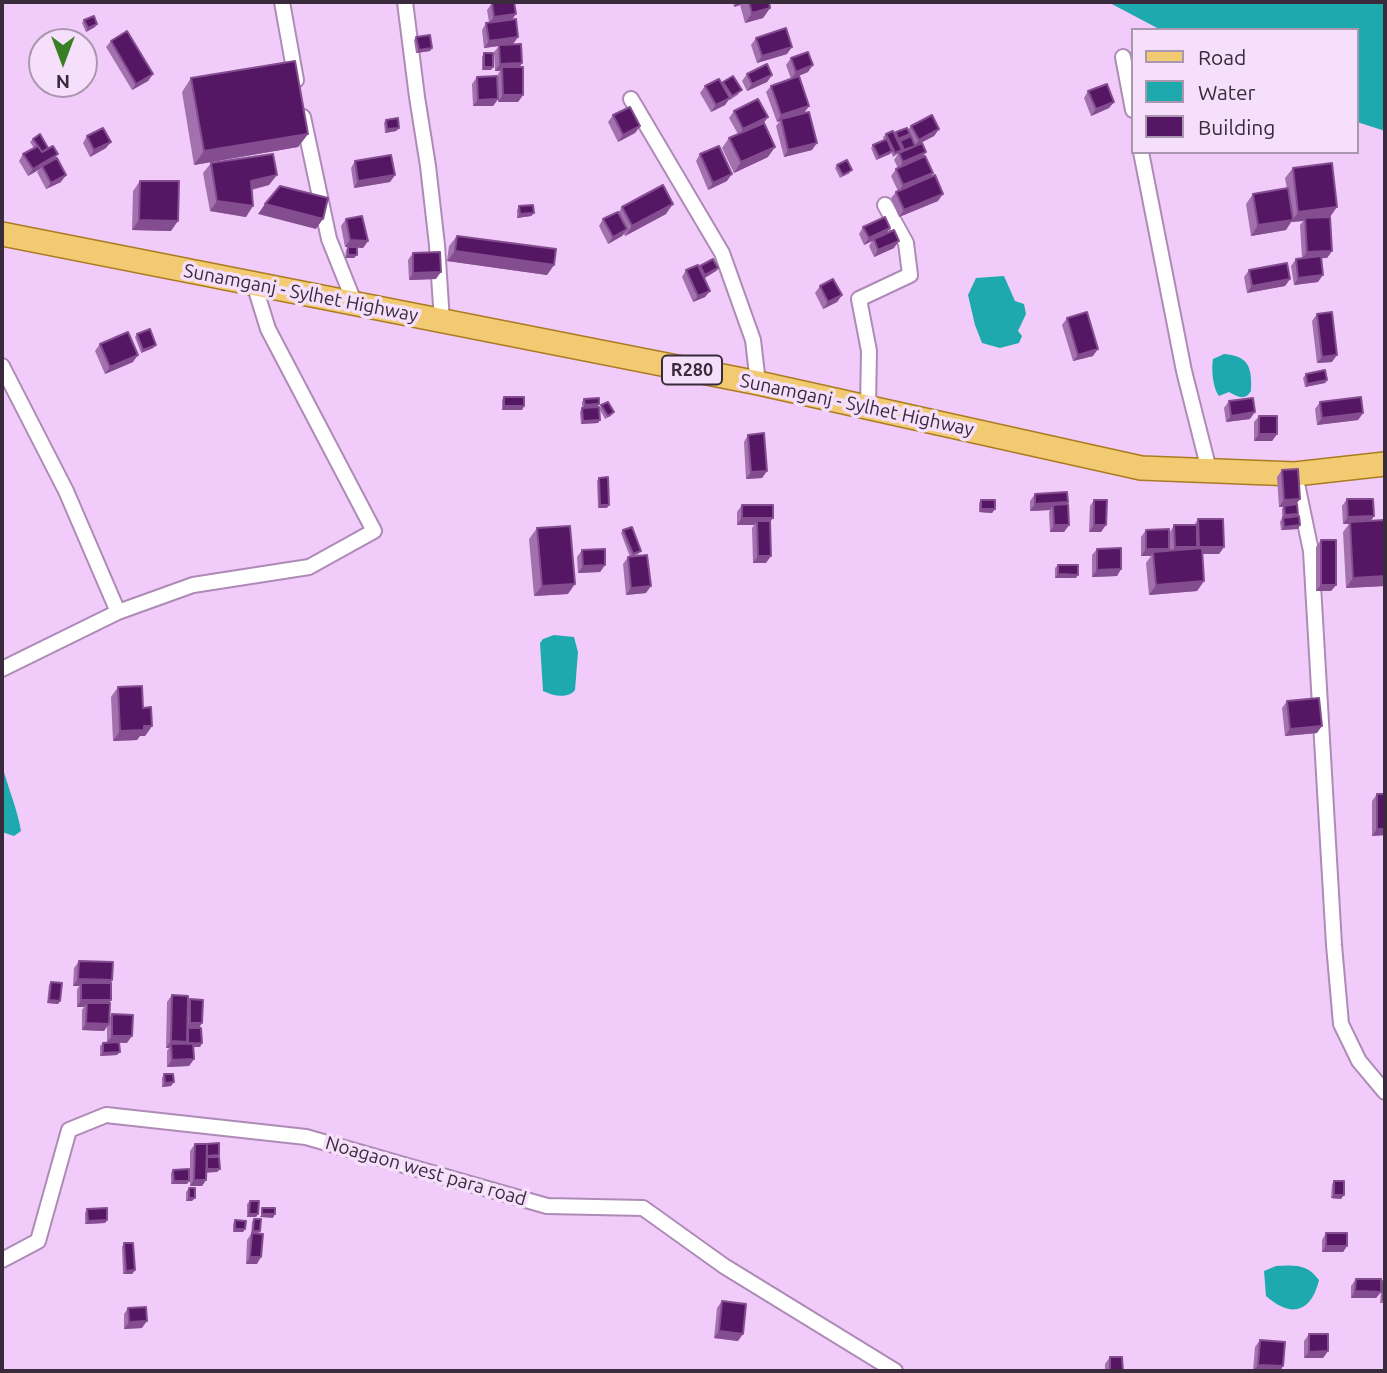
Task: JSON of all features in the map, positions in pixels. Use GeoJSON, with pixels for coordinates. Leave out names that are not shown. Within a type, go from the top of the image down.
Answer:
{"type":"FeatureCollection","features":[{"type":"Feature","properties":{"kind":"main road","name":"Sunamganj - Sylhet Highway"},"geometry":{"type":"LineString","coordinates":[[2,234],[758,383],[1141,468],[1295,474],[1385,464]]}},
{"type":"Feature","properties":{"kind":"street"},"geometry":{"type":"LineString","coordinates":[[282,2],[329,239],[355,304]]}},
{"type":"Feature","properties":{"kind":"street"},"geometry":{"type":"LineString","coordinates":[[405,2],[430,179],[442,321]]}},
{"type":"Feature","properties":{"kind":"street"},"geometry":{"type":"LineString","coordinates":[[1123,57],[1132,105]]}},
{"type":"Feature","properties":{"kind":"street"},"geometry":{"type":"LineString","coordinates":[[631,99],[722,253],[753,340],[758,383]]}},
{"type":"Feature","properties":{"kind":"street"},"geometry":{"type":"LineString","coordinates":[[1141,154],[1184,371],[1209,470]]}},
{"type":"Feature","properties":{"kind":"street"},"geometry":{"type":"LineString","coordinates":[[868,407],[869,351],[859,299],[910,275],[906,243],[885,205]]}},
{"type":"Feature","properties":{"kind":"street"},"geometry":{"type":"LineString","coordinates":[[2,669],[118,612],[193,585],[309,567],[374,531],[268,329],[254,284]]}},
{"type":"Feature","properties":{"kind":"street"},"geometry":{"type":"LineString","coordinates":[[2,366],[66,491],[118,612]]}},
{"type":"Feature","properties":{"kind":"street"},"geometry":{"type":"LineString","coordinates":[[1295,474],[1311,551],[1341,1024],[1359,1061],[1385,1092]]}},
{"type":"Feature","properties":{"kind":"street","name":"Noagaon west para road"},"geometry":{"type":"LineString","coordinates":[[2,1259],[38,1241],[69,1130],[106,1115],[306,1137],[547,1206],[643,1208],[724,1266],[895,1371]]}},
{"type":"Feature","properties":{"kind":"water"},"geometry":{"type":"Polygon","coordinates":[[[1108,2],[1385,2],[1385,131],[1359,123],[1359,28],[1157,28],[1108,2]]]}},
{"type":"Feature","properties":{"kind":"water"},"geometry":{"type":"Polygon","coordinates":[[[1004,276],[1015,301],[1024,304],[1026,314],[1018,331],[1022,336],[1019,343],[1000,348],[982,343],[968,295],[976,278],[1004,276]]]}},
{"type":"Feature","properties":{"kind":"water"},"geometry":{"type":"Polygon","coordinates":[[[1224,354],[1233,355],[1248,365],[1251,391],[1244,397],[1229,392],[1219,396],[1217,393],[1213,379],[1213,359],[1224,354]]]}},
{"type":"Feature","properties":{"kind":"water"},"geometry":{"type":"Polygon","coordinates":[[[554,635],[574,637],[578,652],[575,690],[564,696],[543,691],[540,643],[554,635]]]}},
{"type":"Feature","properties":{"kind":"water"},"geometry":{"type":"Polygon","coordinates":[[[2,765],[21,831],[14,836],[2,832],[2,765]]]}},
{"type":"Feature","properties":{"kind":"water"},"geometry":{"type":"Polygon","coordinates":[[[1276,1266],[1300,1267],[1310,1271],[1319,1280],[1311,1300],[1299,1309],[1292,1309],[1275,1303],[1266,1296],[1264,1271],[1276,1266]]]}},
{"type":"Feature","properties":{"kind":"building"},"geometry":{"type":"Polygon","coordinates":[[[514,2],[516,14],[494,17],[492,3],[514,2]]]}},
{"type":"Feature","properties":{"kind":"building"},"geometry":{"type":"Polygon","coordinates":[[[749,2],[769,2],[770,8],[752,13],[749,2]]]}},
{"type":"Feature","properties":{"kind":"building"},"geometry":{"type":"Polygon","coordinates":[[[94,16],[97,24],[88,28],[84,20],[94,16]]]}},
{"type":"Feature","properties":{"kind":"building"},"geometry":{"type":"Polygon","coordinates":[[[516,19],[518,37],[489,41],[486,23],[516,19]]]}},
{"type":"Feature","properties":{"kind":"building"},"geometry":{"type":"Polygon","coordinates":[[[786,28],[792,47],[762,56],[756,38],[786,28]]]}},
{"type":"Feature","properties":{"kind":"building"},"geometry":{"type":"Polygon","coordinates":[[[127,31],[153,74],[136,84],[111,41],[127,31]]]}},
{"type":"Feature","properties":{"kind":"building"},"geometry":{"type":"Polygon","coordinates":[[[430,35],[432,48],[419,50],[416,37],[430,35]]]}},
{"type":"Feature","properties":{"kind":"building"},"geometry":{"type":"Polygon","coordinates":[[[521,44],[522,63],[500,64],[499,45],[521,44]]]}},
{"type":"Feature","properties":{"kind":"building"},"geometry":{"type":"Polygon","coordinates":[[[808,52],[813,65],[796,72],[791,58],[808,52]]]}},
{"type":"Feature","properties":{"kind":"building"},"geometry":{"type":"Polygon","coordinates":[[[484,53],[493,53],[493,67],[484,67],[484,53]]]}},
{"type":"Feature","properties":{"kind":"building"},"geometry":{"type":"Polygon","coordinates":[[[295,61],[308,134],[204,151],[191,78],[295,61]]]}},
{"type":"Feature","properties":{"kind":"building"},"geometry":{"type":"Polygon","coordinates":[[[767,64],[772,75],[752,84],[747,74],[767,64]]]}},
{"type":"Feature","properties":{"kind":"building"},"geometry":{"type":"Polygon","coordinates":[[[502,67],[523,67],[523,95],[503,95],[502,67]]]}},
{"type":"Feature","properties":{"kind":"building"},"geometry":{"type":"Polygon","coordinates":[[[497,76],[498,99],[478,100],[477,77],[497,76]]]}},
{"type":"Feature","properties":{"kind":"building"},"geometry":{"type":"Polygon","coordinates":[[[733,76],[742,90],[732,96],[723,82],[733,76]]]}},
{"type":"Feature","properties":{"kind":"building"},"geometry":{"type":"Polygon","coordinates":[[[799,76],[809,106],[781,115],[771,86],[799,76]]]}},
{"type":"Feature","properties":{"kind":"building"},"geometry":{"type":"Polygon","coordinates":[[[719,79],[730,98],[716,105],[705,86],[719,79]]]}},
{"type":"Feature","properties":{"kind":"building"},"geometry":{"type":"Polygon","coordinates":[[[1107,84],[1114,102],[1096,109],[1088,91],[1107,84]]]}},
{"type":"Feature","properties":{"kind":"building"},"geometry":{"type":"Polygon","coordinates":[[[758,99],[768,117],[743,129],[734,111],[758,99]]]}},
{"type":"Feature","properties":{"kind":"building"},"geometry":{"type":"Polygon","coordinates":[[[630,107],[640,126],[623,135],[613,115],[630,107]]]}},
{"type":"Feature","properties":{"kind":"building"},"geometry":{"type":"Polygon","coordinates":[[[809,112],[817,143],[788,150],[781,119],[809,112]]]}},
{"type":"Feature","properties":{"kind":"building"},"geometry":{"type":"Polygon","coordinates":[[[932,115],[939,129],[919,140],[911,126],[932,115]]]}},
{"type":"Feature","properties":{"kind":"building"},"geometry":{"type":"Polygon","coordinates":[[[398,118],[399,128],[387,129],[386,120],[398,118]]]}},
{"type":"Feature","properties":{"kind":"building"},"geometry":{"type":"Polygon","coordinates":[[[764,123],[775,147],[741,162],[729,138],[764,123]]]}},
{"type":"Feature","properties":{"kind":"building"},"geometry":{"type":"Polygon","coordinates":[[[103,128],[111,142],[94,150],[87,136],[103,128]]]}},
{"type":"Feature","properties":{"kind":"building"},"geometry":{"type":"Polygon","coordinates":[[[907,128],[910,134],[898,139],[896,132],[907,128]]]}},
{"type":"Feature","properties":{"kind":"building"},"geometry":{"type":"Polygon","coordinates":[[[893,131],[902,150],[895,153],[886,134],[893,131]]]}},
{"type":"Feature","properties":{"kind":"building"},"geometry":{"type":"Polygon","coordinates":[[[40,134],[48,148],[42,152],[33,139],[40,134]]]}},
{"type":"Feature","properties":{"kind":"building"},"geometry":{"type":"Polygon","coordinates":[[[911,136],[915,146],[904,150],[900,141],[911,136]]]}},
{"type":"Feature","properties":{"kind":"building"},"geometry":{"type":"Polygon","coordinates":[[[887,139],[892,151],[879,157],[873,145],[887,139]]]}},
{"type":"Feature","properties":{"kind":"building"},"geometry":{"type":"Polygon","coordinates":[[[922,143],[926,152],[903,162],[899,153],[922,143]]]}},
{"type":"Feature","properties":{"kind":"building"},"geometry":{"type":"Polygon","coordinates":[[[38,146],[42,152],[53,146],[58,154],[33,169],[23,154],[38,146]]]}},
{"type":"Feature","properties":{"kind":"building"},"geometry":{"type":"Polygon","coordinates":[[[719,146],[732,174],[713,183],[700,154],[719,146]]]}},
{"type":"Feature","properties":{"kind":"building"},"geometry":{"type":"Polygon","coordinates":[[[273,154],[277,175],[251,181],[253,206],[217,201],[211,163],[273,154]]]}},
{"type":"Feature","properties":{"kind":"building"},"geometry":{"type":"Polygon","coordinates":[[[391,155],[395,175],[358,181],[355,161],[391,155]]]}},
{"type":"Feature","properties":{"kind":"building"},"geometry":{"type":"Polygon","coordinates":[[[925,156],[933,173],[903,185],[896,169],[925,156]]]}},
{"type":"Feature","properties":{"kind":"building"},"geometry":{"type":"Polygon","coordinates":[[[57,158],[66,175],[51,183],[42,166],[57,158]]]}},
{"type":"Feature","properties":{"kind":"building"},"geometry":{"type":"Polygon","coordinates":[[[847,160],[852,170],[843,175],[837,165],[847,160]]]}},
{"type":"Feature","properties":{"kind":"building"},"geometry":{"type":"Polygon","coordinates":[[[1332,163],[1337,207],[1298,212],[1293,168],[1332,163]]]}},
{"type":"Feature","properties":{"kind":"building"},"geometry":{"type":"Polygon","coordinates":[[[935,175],[943,194],[904,210],[896,192],[935,175]]]}},
{"type":"Feature","properties":{"kind":"building"},"geometry":{"type":"Polygon","coordinates":[[[140,181],[179,181],[178,221],[139,220],[140,181]]]}},
{"type":"Feature","properties":{"kind":"building"},"geometry":{"type":"Polygon","coordinates":[[[663,185],[673,204],[632,226],[622,207],[663,185]]]}},
{"type":"Feature","properties":{"kind":"building"},"geometry":{"type":"Polygon","coordinates":[[[280,186],[328,198],[323,219],[265,204],[280,186]]]}},
{"type":"Feature","properties":{"kind":"building"},"geometry":{"type":"Polygon","coordinates":[[[1288,188],[1293,220],[1258,225],[1253,194],[1288,188]]]}},
{"type":"Feature","properties":{"kind":"building"},"geometry":{"type":"Polygon","coordinates":[[[533,205],[534,213],[520,214],[519,206],[533,205]]]}},
{"type":"Feature","properties":{"kind":"building"},"geometry":{"type":"Polygon","coordinates":[[[618,212],[627,229],[613,237],[603,219],[618,212]]]}},
{"type":"Feature","properties":{"kind":"building"},"geometry":{"type":"Polygon","coordinates":[[[362,216],[368,241],[350,240],[346,219],[362,216]]]}},
{"type":"Feature","properties":{"kind":"building"},"geometry":{"type":"Polygon","coordinates":[[[885,217],[890,228],[869,238],[863,227],[885,217]]]}},
{"type":"Feature","properties":{"kind":"building"},"geometry":{"type":"Polygon","coordinates":[[[1330,217],[1332,251],[1307,252],[1305,218],[1330,217]]]}},
{"type":"Feature","properties":{"kind":"building"},"geometry":{"type":"Polygon","coordinates":[[[894,230],[899,241],[878,250],[874,239],[894,230]]]}},
{"type":"Feature","properties":{"kind":"building"},"geometry":{"type":"Polygon","coordinates":[[[457,236],[556,249],[554,265],[455,251],[457,236]]]}},
{"type":"Feature","properties":{"kind":"building"},"geometry":{"type":"Polygon","coordinates":[[[348,247],[357,247],[357,255],[348,255],[348,247]]]}},
{"type":"Feature","properties":{"kind":"building"},"geometry":{"type":"Polygon","coordinates":[[[440,252],[441,272],[413,273],[413,253],[440,252]]]}},
{"type":"Feature","properties":{"kind":"building"},"geometry":{"type":"Polygon","coordinates":[[[1321,256],[1323,275],[1298,278],[1296,259],[1321,256]]]}},
{"type":"Feature","properties":{"kind":"building"},"geometry":{"type":"Polygon","coordinates":[[[713,259],[718,268],[705,275],[700,266],[713,259]]]}},
{"type":"Feature","properties":{"kind":"building"},"geometry":{"type":"Polygon","coordinates":[[[1287,263],[1290,279],[1252,286],[1249,270],[1287,263]]]}},
{"type":"Feature","properties":{"kind":"building"},"geometry":{"type":"Polygon","coordinates":[[[698,265],[710,291],[698,296],[686,270],[698,265]]]}},
{"type":"Feature","properties":{"kind":"building"},"geometry":{"type":"Polygon","coordinates":[[[833,279],[842,295],[828,302],[820,286],[833,279]]]}},
{"type":"Feature","properties":{"kind":"building"},"geometry":{"type":"Polygon","coordinates":[[[1087,312],[1098,349],[1078,355],[1067,318],[1087,312]]]}},
{"type":"Feature","properties":{"kind":"building"},"geometry":{"type":"Polygon","coordinates":[[[1332,312],[1337,355],[1322,357],[1317,314],[1332,312]]]}},
{"type":"Feature","properties":{"kind":"building"},"geometry":{"type":"Polygon","coordinates":[[[150,329],[156,345],[143,350],[137,334],[150,329]]]}},
{"type":"Feature","properties":{"kind":"building"},"geometry":{"type":"Polygon","coordinates":[[[128,332],[138,355],[110,367],[100,344],[128,332]]]}},
{"type":"Feature","properties":{"kind":"building"},"geometry":{"type":"Polygon","coordinates":[[[1325,370],[1327,380],[1307,384],[1306,374],[1325,370]]]}},
{"type":"Feature","properties":{"kind":"building"},"geometry":{"type":"Polygon","coordinates":[[[504,397],[524,397],[524,406],[504,406],[504,397]]]}},
{"type":"Feature","properties":{"kind":"building"},"geometry":{"type":"Polygon","coordinates":[[[1361,397],[1363,413],[1322,418],[1320,402],[1361,397]]]}},
{"type":"Feature","properties":{"kind":"building"},"geometry":{"type":"Polygon","coordinates":[[[599,398],[599,404],[585,405],[584,399],[599,398]]]}},
{"type":"Feature","properties":{"kind":"building"},"geometry":{"type":"Polygon","coordinates":[[[1253,398],[1255,412],[1231,416],[1229,401],[1253,398]]]}},
{"type":"Feature","properties":{"kind":"building"},"geometry":{"type":"Polygon","coordinates":[[[608,402],[614,412],[608,416],[601,405],[608,402]]]}},
{"type":"Feature","properties":{"kind":"building"},"geometry":{"type":"Polygon","coordinates":[[[599,407],[600,420],[583,421],[582,408],[599,407]]]}},
{"type":"Feature","properties":{"kind":"building"},"geometry":{"type":"Polygon","coordinates":[[[1259,416],[1277,416],[1277,434],[1259,434],[1259,416]]]}},
{"type":"Feature","properties":{"kind":"building"},"geometry":{"type":"Polygon","coordinates":[[[764,433],[767,471],[751,472],[748,435],[764,433]]]}},
{"type":"Feature","properties":{"kind":"building"},"geometry":{"type":"Polygon","coordinates":[[[1298,469],[1300,499],[1284,500],[1282,470],[1298,469]]]}},
{"type":"Feature","properties":{"kind":"building"},"geometry":{"type":"Polygon","coordinates":[[[608,477],[609,505],[600,505],[599,478],[608,477]]]}},
{"type":"Feature","properties":{"kind":"building"},"geometry":{"type":"Polygon","coordinates":[[[1067,492],[1068,502],[1035,504],[1035,494],[1067,492]]]}},
{"type":"Feature","properties":{"kind":"building"},"geometry":{"type":"Polygon","coordinates":[[[1347,499],[1373,499],[1374,516],[1348,517],[1347,499]]]}},
{"type":"Feature","properties":{"kind":"building"},"geometry":{"type":"Polygon","coordinates":[[[981,500],[995,500],[995,509],[981,509],[981,500]]]}},
{"type":"Feature","properties":{"kind":"building"},"geometry":{"type":"Polygon","coordinates":[[[1094,500],[1107,500],[1106,525],[1094,525],[1094,500]]]}},
{"type":"Feature","properties":{"kind":"building"},"geometry":{"type":"Polygon","coordinates":[[[1068,504],[1069,525],[1054,525],[1053,505],[1068,504]]]}},
{"type":"Feature","properties":{"kind":"building"},"geometry":{"type":"Polygon","coordinates":[[[1297,504],[1298,514],[1285,515],[1284,506],[1297,504]]]}},
{"type":"Feature","properties":{"kind":"building"},"geometry":{"type":"Polygon","coordinates":[[[742,505],[773,505],[773,518],[742,518],[742,505]]]}},
{"type":"Feature","properties":{"kind":"building"},"geometry":{"type":"Polygon","coordinates":[[[1299,516],[1300,525],[1284,527],[1283,518],[1299,516]]]}},
{"type":"Feature","properties":{"kind":"building"},"geometry":{"type":"Polygon","coordinates":[[[1198,519],[1223,519],[1224,547],[1199,547],[1198,519]]]}},
{"type":"Feature","properties":{"kind":"building"},"geometry":{"type":"Polygon","coordinates":[[[1385,520],[1385,576],[1353,578],[1350,522],[1385,520]]]}},
{"type":"Feature","properties":{"kind":"building"},"geometry":{"type":"Polygon","coordinates":[[[757,521],[770,521],[771,556],[758,556],[757,521]]]}},
{"type":"Feature","properties":{"kind":"building"},"geometry":{"type":"Polygon","coordinates":[[[1174,525],[1197,525],[1197,547],[1175,547],[1174,525]]]}},
{"type":"Feature","properties":{"kind":"building"},"geometry":{"type":"Polygon","coordinates":[[[570,526],[575,584],[542,586],[537,528],[570,526]]]}},
{"type":"Feature","properties":{"kind":"building"},"geometry":{"type":"Polygon","coordinates":[[[632,527],[641,551],[633,554],[623,530],[632,527]]]}},
{"type":"Feature","properties":{"kind":"building"},"geometry":{"type":"Polygon","coordinates":[[[1169,529],[1169,549],[1146,549],[1146,530],[1169,529]]]}},
{"type":"Feature","properties":{"kind":"building"},"geometry":{"type":"Polygon","coordinates":[[[1321,540],[1336,540],[1336,585],[1321,585],[1321,540]]]}},
{"type":"Feature","properties":{"kind":"building"},"geometry":{"type":"Polygon","coordinates":[[[1121,548],[1121,569],[1097,570],[1097,549],[1121,548]]]}},
{"type":"Feature","properties":{"kind":"building"},"geometry":{"type":"Polygon","coordinates":[[[1202,548],[1204,581],[1156,585],[1153,552],[1202,548]]]}},
{"type":"Feature","properties":{"kind":"building"},"geometry":{"type":"Polygon","coordinates":[[[605,549],[605,565],[583,566],[582,550],[605,549]]]}},
{"type":"Feature","properties":{"kind":"building"},"geometry":{"type":"Polygon","coordinates":[[[647,555],[651,586],[631,588],[628,557],[647,555]]]}},
{"type":"Feature","properties":{"kind":"building"},"geometry":{"type":"Polygon","coordinates":[[[1058,565],[1078,565],[1078,575],[1058,574],[1058,565]]]}},
{"type":"Feature","properties":{"kind":"building"},"geometry":{"type":"Polygon","coordinates":[[[142,686],[143,708],[151,707],[152,726],[144,726],[144,730],[120,731],[118,687],[142,686]]]}},
{"type":"Feature","properties":{"kind":"building"},"geometry":{"type":"Polygon","coordinates":[[[1319,698],[1322,726],[1290,729],[1287,701],[1319,698]]]}},
{"type":"Feature","properties":{"kind":"building"},"geometry":{"type":"Polygon","coordinates":[[[1377,794],[1385,794],[1385,829],[1377,829],[1377,794]]]}},
{"type":"Feature","properties":{"kind":"building"},"geometry":{"type":"Polygon","coordinates":[[[79,961],[113,962],[112,980],[78,979],[79,961]]]}},
{"type":"Feature","properties":{"kind":"building"},"geometry":{"type":"Polygon","coordinates":[[[51,982],[62,983],[60,1001],[49,1000],[51,982]]]}},
{"type":"Feature","properties":{"kind":"building"},"geometry":{"type":"Polygon","coordinates":[[[81,983],[111,983],[111,1000],[81,1000],[81,983]]]}},
{"type":"Feature","properties":{"kind":"building"},"geometry":{"type":"Polygon","coordinates":[[[172,995],[188,996],[187,1042],[171,1041],[172,995]]]}},
{"type":"Feature","properties":{"kind":"building"},"geometry":{"type":"Polygon","coordinates":[[[190,999],[203,1000],[202,1023],[190,1023],[190,999]]]}},
{"type":"Feature","properties":{"kind":"building"},"geometry":{"type":"Polygon","coordinates":[[[87,1003],[110,1003],[109,1024],[86,1023],[87,1003]]]}},
{"type":"Feature","properties":{"kind":"building"},"geometry":{"type":"Polygon","coordinates":[[[112,1014],[133,1015],[132,1036],[112,1036],[112,1014]]]}},
{"type":"Feature","properties":{"kind":"building"},"geometry":{"type":"Polygon","coordinates":[[[188,1028],[201,1028],[202,1043],[188,1044],[188,1028]]]}},
{"type":"Feature","properties":{"kind":"building"},"geometry":{"type":"Polygon","coordinates":[[[119,1042],[120,1052],[103,1053],[103,1043],[119,1042]]]}},
{"type":"Feature","properties":{"kind":"building"},"geometry":{"type":"Polygon","coordinates":[[[193,1043],[194,1059],[172,1060],[171,1044],[193,1043]]]}},
{"type":"Feature","properties":{"kind":"building"},"geometry":{"type":"Polygon","coordinates":[[[164,1074],[173,1074],[174,1082],[165,1083],[164,1074]]]}},
{"type":"Feature","properties":{"kind":"building"},"geometry":{"type":"Polygon","coordinates":[[[219,1143],[219,1155],[207,1156],[206,1144],[219,1143]]]}},
{"type":"Feature","properties":{"kind":"building"},"geometry":{"type":"Polygon","coordinates":[[[195,1144],[207,1144],[206,1180],[194,1180],[195,1144]]]}},
{"type":"Feature","properties":{"kind":"building"},"geometry":{"type":"Polygon","coordinates":[[[207,1157],[219,1157],[220,1169],[207,1169],[207,1157]]]}},
{"type":"Feature","properties":{"kind":"building"},"geometry":{"type":"Polygon","coordinates":[[[189,1169],[189,1181],[174,1181],[173,1170],[189,1169]]]}},
{"type":"Feature","properties":{"kind":"building"},"geometry":{"type":"Polygon","coordinates":[[[1334,1181],[1344,1181],[1344,1195],[1334,1195],[1334,1181]]]}},
{"type":"Feature","properties":{"kind":"building"},"geometry":{"type":"Polygon","coordinates":[[[189,1188],[195,1188],[195,1198],[189,1198],[189,1188]]]}},
{"type":"Feature","properties":{"kind":"building"},"geometry":{"type":"Polygon","coordinates":[[[250,1201],[259,1201],[258,1214],[249,1214],[250,1201]]]}},
{"type":"Feature","properties":{"kind":"building"},"geometry":{"type":"Polygon","coordinates":[[[107,1208],[107,1220],[88,1221],[87,1209],[107,1208]]]}},
{"type":"Feature","properties":{"kind":"building"},"geometry":{"type":"Polygon","coordinates":[[[262,1208],[275,1208],[275,1214],[262,1214],[262,1208]]]}},
{"type":"Feature","properties":{"kind":"building"},"geometry":{"type":"Polygon","coordinates":[[[254,1219],[261,1219],[260,1231],[253,1231],[254,1219]]]}},
{"type":"Feature","properties":{"kind":"building"},"geometry":{"type":"Polygon","coordinates":[[[235,1220],[246,1221],[245,1229],[235,1229],[235,1220]]]}},
{"type":"Feature","properties":{"kind":"building"},"geometry":{"type":"Polygon","coordinates":[[[252,1233],[263,1234],[261,1257],[250,1257],[252,1233]]]}},
{"type":"Feature","properties":{"kind":"building"},"geometry":{"type":"Polygon","coordinates":[[[1326,1233],[1347,1233],[1347,1246],[1326,1246],[1326,1233]]]}},
{"type":"Feature","properties":{"kind":"building"},"geometry":{"type":"Polygon","coordinates":[[[124,1243],[133,1243],[135,1270],[126,1271],[124,1243]]]}},
{"type":"Feature","properties":{"kind":"building"},"geometry":{"type":"Polygon","coordinates":[[[1356,1279],[1381,1279],[1381,1292],[1355,1291],[1356,1279]]]}},
{"type":"Feature","properties":{"kind":"building"},"geometry":{"type":"Polygon","coordinates":[[[1385,1281],[1385,1300],[1383,1300],[1385,1281]]]}},
{"type":"Feature","properties":{"kind":"building"},"geometry":{"type":"Polygon","coordinates":[[[722,1301],[746,1304],[743,1334],[719,1331],[722,1301]]]}},
{"type":"Feature","properties":{"kind":"building"},"geometry":{"type":"Polygon","coordinates":[[[146,1307],[147,1321],[129,1322],[128,1308],[146,1307]]]}},
{"type":"Feature","properties":{"kind":"building"},"geometry":{"type":"Polygon","coordinates":[[[1309,1334],[1328,1334],[1328,1351],[1309,1352],[1309,1334]]]}},
{"type":"Feature","properties":{"kind":"building"},"geometry":{"type":"Polygon","coordinates":[[[1260,1340],[1285,1342],[1283,1366],[1258,1365],[1260,1340]]]}},
{"type":"Feature","properties":{"kind":"building"},"geometry":{"type":"Polygon","coordinates":[[[1110,1357],[1122,1357],[1123,1371],[1110,1371],[1110,1357]]]}}]}
